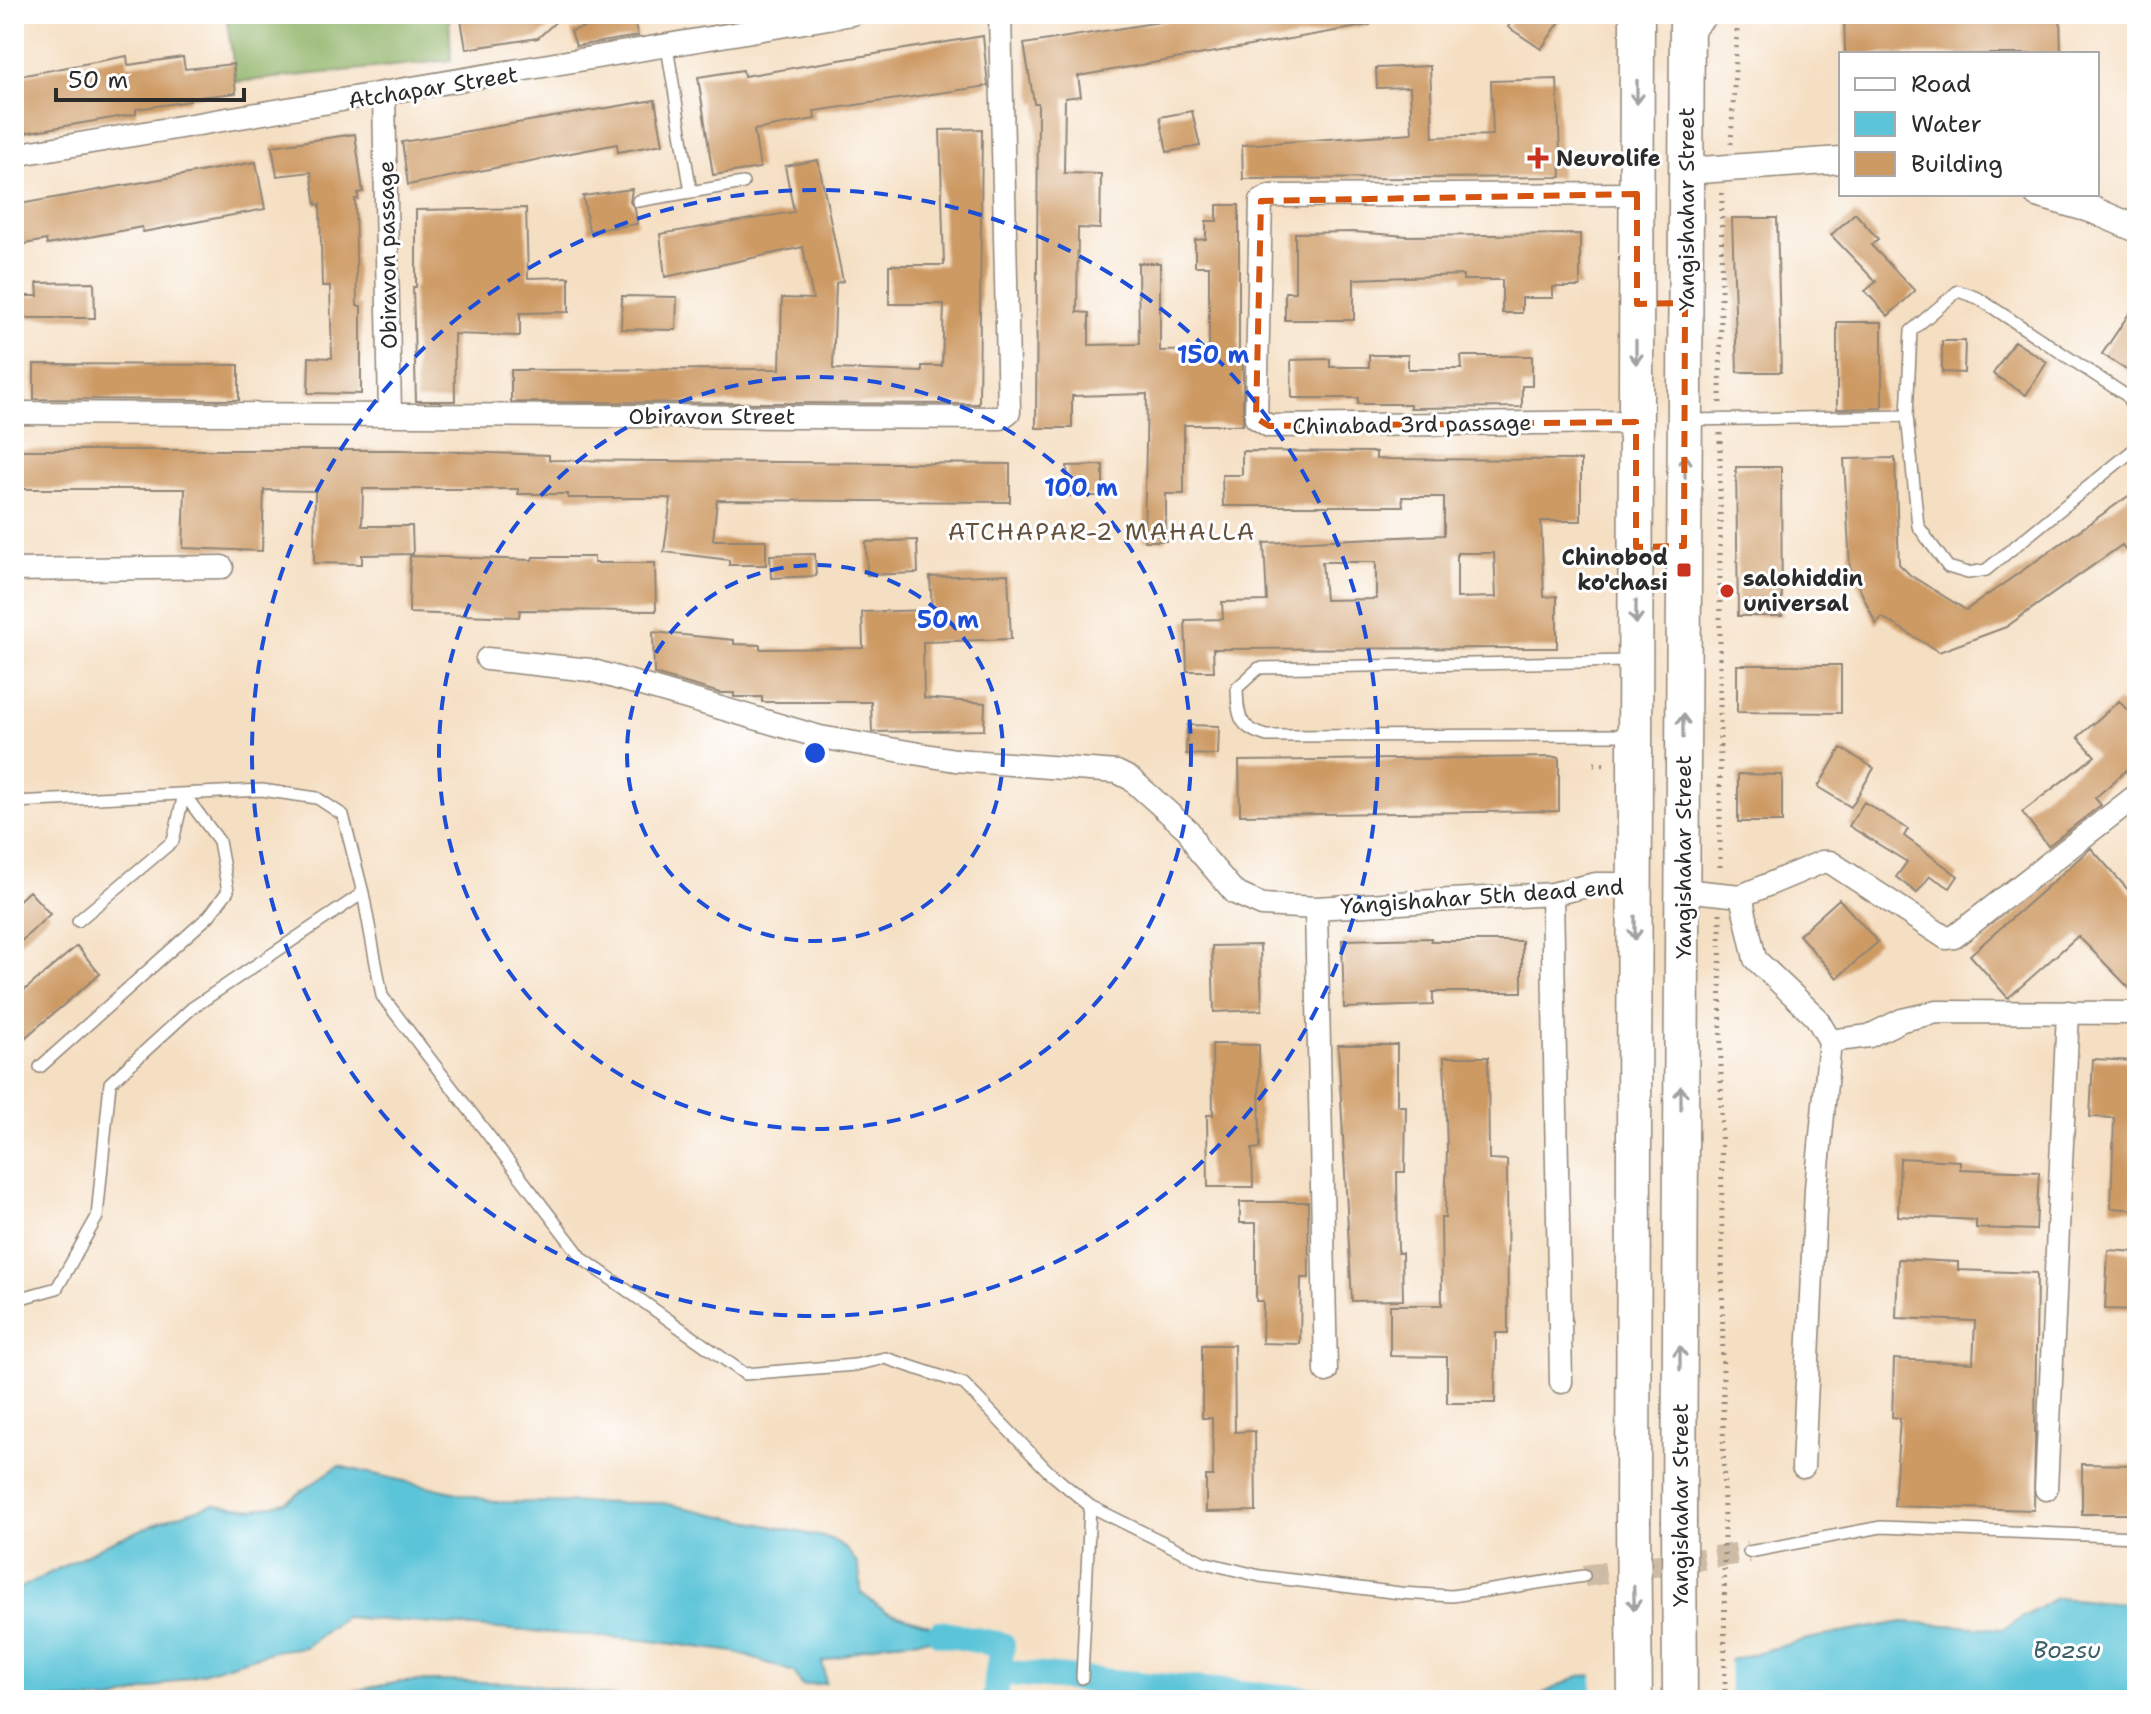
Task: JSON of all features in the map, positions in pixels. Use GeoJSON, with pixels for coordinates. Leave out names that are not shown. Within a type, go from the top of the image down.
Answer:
{"type":"FeatureCollection","features":[{"type":"Feature","properties":{"kind":"main road","name":"Yangishahar Street"},"geometry":{"type":"LineString","coordinates":[[1635,1700],[1637,14]]}},
{"type":"Feature","properties":{"kind":"main road","name":"Yangishahar Street"},"geometry":{"type":"LineString","coordinates":[[1680,1700],[1686,29]]}},
{"type":"Feature","properties":{"kind":"main road"},"geometry":{"type":"LineString","coordinates":[[1637,304],[1685,303]]}},
{"type":"Feature","properties":{"kind":"main road"},"geometry":{"type":"LineString","coordinates":[[1636,547],[1684,546]]}},
{"type":"Feature","properties":{"kind":"street","name":"Atchapar Street"},"geometry":{"type":"LineString","coordinates":[[14,155],[852,14]]}},
{"type":"Feature","properties":{"kind":"street","name":"Obiravon Street"},"geometry":{"type":"LineString","coordinates":[[14,413],[1001,418],[1009,412],[1000,14]]}},
{"type":"Feature","properties":{"kind":"street","name":"Obiravon passage"},"geometry":{"type":"LineString","coordinates":[[384,95],[390,414]]}},
{"type":"Feature","properties":{"kind":"street"},"geometry":{"type":"LineString","coordinates":[[1686,171],[1839,160]]}},
{"type":"Feature","properties":{"kind":"street","name":"Chinabad 3rd passage"},"geometry":{"type":"LineString","coordinates":[[1636,422],[1269,426],[1256,418],[1261,201],[1270,196],[1637,194]]}},
{"type":"Feature","properties":{"kind":"street"},"geometry":{"type":"LineString","coordinates":[[2044,196],[2093,210],[2137,229]]}},
{"type":"Feature","properties":{"kind":"street"},"geometry":{"type":"LineString","coordinates":[[14,570],[222,567]]}},
{"type":"Feature","properties":{"kind":"street","name":"Yangishahar 5th dead end"},"geometry":{"type":"LineString","coordinates":[[487,659],[590,670],[820,737],[955,760],[1117,772],[1131,779],[1189,831],[1199,851],[1235,893],[1262,905],[1316,908],[1552,894],[1596,884],[1635,884]]}},
{"type":"Feature","properties":{"kind":"street"},"geometry":{"type":"LineString","coordinates":[[1682,890],[1730,894],[1822,862],[1830,862],[1946,938],[1954,937],[2137,795]]}},
{"type":"Feature","properties":{"kind":"street"},"geometry":{"type":"LineString","coordinates":[[1552,894],[1561,1382]]}},
{"type":"Feature","properties":{"kind":"street"},"geometry":{"type":"LineString","coordinates":[[1730,894],[1755,959],[1816,1017],[1830,1041],[1816,1188],[1803,1467]]}},
{"type":"Feature","properties":{"kind":"street"},"geometry":{"type":"LineString","coordinates":[[1316,908],[1326,1371]]}},
{"type":"Feature","properties":{"kind":"street"},"geometry":{"type":"LineString","coordinates":[[1830,1041],[1869,1036],[1902,1020],[1937,1012],[2137,1013]]}},
{"type":"Feature","properties":{"kind":"street"},"geometry":{"type":"LineString","coordinates":[[2046,1489],[2068,1012]]}},
{"type":"Feature","properties":{"kind":"lane"},"geometry":{"type":"LineString","coordinates":[[1686,29],[1715,14]]}},
{"type":"Feature","properties":{"kind":"lane"},"geometry":{"type":"LineString","coordinates":[[667,47],[691,192]]}},
{"type":"Feature","properties":{"kind":"lane"},"geometry":{"type":"LineString","coordinates":[[638,201],[743,183]]}},
{"type":"Feature","properties":{"kind":"lane"},"geometry":{"type":"LineString","coordinates":[[2137,416],[2127,396],[1978,298],[1958,291],[1911,331],[1907,416],[1918,526],[1948,567],[1968,573],[1986,570],[2137,447]]}},
{"type":"Feature","properties":{"kind":"lane"},"geometry":{"type":"LineString","coordinates":[[1685,420],[1907,416]]}},
{"type":"Feature","properties":{"kind":"lane"},"geometry":{"type":"LineString","coordinates":[[1635,735],[1267,736],[1248,731],[1239,720],[1237,688],[1259,668],[1636,661]]}},
{"type":"Feature","properties":{"kind":"lane"},"geometry":{"type":"LineString","coordinates":[[14,802],[262,790],[317,798],[343,815],[363,893],[382,996],[583,1259],[745,1374],[855,1365],[885,1358],[964,1384],[1049,1472],[1090,1506],[1203,1562],[1260,1576],[1400,1593],[1452,1596],[1584,1576]]}},
{"type":"Feature","properties":{"kind":"lane"},"geometry":{"type":"LineString","coordinates":[[78,921],[173,841],[184,794]]}},
{"type":"Feature","properties":{"kind":"lane"},"geometry":{"type":"LineString","coordinates":[[40,1067],[209,916],[228,891],[219,841],[184,794]]}},
{"type":"Feature","properties":{"kind":"lane"},"geometry":{"type":"LineString","coordinates":[[14,1300],[57,1288],[97,1217],[110,1083],[192,1008],[363,893]]}},
{"type":"Feature","properties":{"kind":"lane"},"geometry":{"type":"LineString","coordinates":[[1082,1678],[1090,1506]]}},
{"type":"Feature","properties":{"kind":"lane"},"geometry":{"type":"LineString","coordinates":[[1749,1552],[1881,1527],[2137,1537]]}},
{"type":"Feature","properties":{"kind":"path"},"geometry":{"type":"LineString","coordinates":[[1725,1700],[1730,894],[1720,420],[1723,170],[1731,145],[1738,14]]}},
{"type":"Feature","properties":{"kind":"highlighted area"},"geometry":{"type":"Polygon","coordinates":[[[1637,194],[1637,304],[1685,303],[1684,546],[1636,547],[1636,422],[1269,426],[1256,418],[1261,201],[1637,194]]]}},
{"type":"Feature","properties":{"kind":"green space"},"geometry":{"type":"Polygon","coordinates":[[[226,14],[449,14],[451,60],[236,82],[226,14]]]}},
{"type":"Feature","properties":{"kind":"water"},"geometry":{"type":"Polygon","coordinates":[[[338,1466],[497,1502],[663,1503],[832,1539],[856,1561],[861,1593],[885,1611],[927,1624],[940,1633],[933,1639],[884,1643],[822,1662],[826,1683],[802,1686],[794,1672],[734,1652],[644,1640],[344,1617],[305,1647],[274,1651],[114,1700],[14,1700],[14,1591],[111,1542],[172,1517],[213,1504],[255,1509],[286,1502],[338,1466]]]}},
{"type":"Feature","properties":{"kind":"water","name":"Bozsu"},"geometry":{"type":"Polygon","coordinates":[[[2056,1598],[2137,1604],[2137,1700],[1530,1700],[1579,1676],[1694,1670],[1808,1639],[1902,1622],[2003,1629],[2056,1598]]]}},
{"type":"Feature","properties":{"kind":"water"},"geometry":{"type":"Polygon","coordinates":[[[400,1682],[525,1683],[635,1700],[305,1700],[400,1682]]]}},
{"type":"Feature","properties":{"kind":"pier"},"geometry":{"type":"Polygon","coordinates":[[[1729,1657],[1730,1700],[1593,1700],[1592,1671],[1693,1667],[1729,1657]]]}},
{"type":"Feature","properties":{"kind":"building"},"geometry":{"type":"Polygon","coordinates":[[[460,14],[564,14],[538,38],[466,49],[460,14]]]}},
{"type":"Feature","properties":{"kind":"building"},"geometry":{"type":"Polygon","coordinates":[[[632,14],[638,36],[576,46],[571,31],[632,14]]]}},
{"type":"Feature","properties":{"kind":"building"},"geometry":{"type":"Polygon","coordinates":[[[1209,14],[1369,14],[1370,25],[1078,76],[1081,96],[1065,98],[1064,173],[1101,174],[1100,229],[1078,228],[1077,312],[1089,313],[1089,345],[1139,344],[1138,263],[1160,263],[1160,351],[1209,350],[1209,266],[1195,266],[1195,240],[1206,239],[1206,221],[1217,221],[1217,205],[1239,205],[1239,353],[1243,353],[1243,425],[1184,425],[1184,494],[1166,494],[1166,541],[1144,541],[1147,394],[1072,396],[1072,428],[1036,428],[1038,103],[1034,103],[1024,44],[1209,14]]]}},
{"type":"Feature","properties":{"kind":"building"},"geometry":{"type":"Polygon","coordinates":[[[1517,14],[1565,14],[1541,49],[1508,27],[1517,14]]]}},
{"type":"Feature","properties":{"kind":"building"},"geometry":{"type":"Polygon","coordinates":[[[1844,14],[2060,14],[2061,52],[1845,52],[1844,14]]]}},
{"type":"Feature","properties":{"kind":"building"},"geometry":{"type":"Polygon","coordinates":[[[983,36],[988,86],[814,111],[815,119],[754,130],[760,168],[713,175],[698,77],[743,70],[744,76],[983,36]]]}},
{"type":"Feature","properties":{"kind":"building"},"geometry":{"type":"Polygon","coordinates":[[[127,56],[128,65],[183,57],[185,69],[233,64],[236,93],[189,98],[190,101],[136,109],[136,114],[18,134],[14,77],[127,56]]]}},
{"type":"Feature","properties":{"kind":"building"},"geometry":{"type":"Polygon","coordinates":[[[1430,66],[1433,137],[1493,135],[1491,81],[1557,79],[1561,177],[1243,179],[1242,145],[1412,133],[1410,87],[1377,88],[1376,68],[1430,66]]]}},
{"type":"Feature","properties":{"kind":"building"},"geometry":{"type":"Polygon","coordinates":[[[655,100],[663,144],[618,152],[617,144],[408,185],[402,142],[655,100]]]}},
{"type":"Feature","properties":{"kind":"building"},"geometry":{"type":"Polygon","coordinates":[[[1192,111],[1200,146],[1167,152],[1160,117],[1192,111]]]}},
{"type":"Feature","properties":{"kind":"building"},"geometry":{"type":"Polygon","coordinates":[[[982,129],[979,404],[511,402],[511,370],[780,369],[782,298],[813,299],[803,247],[665,277],[660,234],[794,212],[785,166],[818,160],[843,281],[836,283],[833,369],[922,372],[922,366],[942,366],[944,304],[889,304],[889,265],[944,265],[940,130],[982,129]]]}},
{"type":"Feature","properties":{"kind":"building"},"geometry":{"type":"Polygon","coordinates":[[[355,134],[363,192],[358,193],[358,199],[355,199],[357,306],[361,306],[361,394],[308,393],[309,357],[332,358],[330,286],[322,286],[320,204],[316,205],[311,172],[277,176],[272,146],[355,134]]]}},
{"type":"Feature","properties":{"kind":"building"},"geometry":{"type":"Polygon","coordinates":[[[256,162],[265,209],[143,232],[142,227],[47,245],[46,240],[14,246],[14,205],[256,162]]]}},
{"type":"Feature","properties":{"kind":"building"},"geometry":{"type":"Polygon","coordinates":[[[632,189],[630,202],[635,209],[637,224],[589,231],[583,196],[632,189]]]}},
{"type":"Feature","properties":{"kind":"building"},"geometry":{"type":"Polygon","coordinates":[[[526,208],[528,278],[569,277],[569,312],[520,313],[520,336],[454,334],[455,401],[416,401],[413,287],[416,287],[416,210],[526,208]]]}},
{"type":"Feature","properties":{"kind":"building"},"geometry":{"type":"Polygon","coordinates":[[[1855,213],[1878,239],[1871,245],[1915,291],[1888,316],[1865,291],[1876,282],[1831,235],[1855,213]]]}},
{"type":"Feature","properties":{"kind":"building"},"geometry":{"type":"Polygon","coordinates":[[[1732,218],[1777,218],[1781,372],[1737,372],[1732,218]]]}},
{"type":"Feature","properties":{"kind":"building"},"geometry":{"type":"Polygon","coordinates":[[[1354,232],[1407,236],[1580,234],[1580,287],[1553,287],[1553,298],[1522,298],[1522,313],[1502,313],[1502,280],[1463,280],[1463,275],[1354,279],[1354,320],[1285,320],[1285,292],[1295,292],[1295,233],[1354,232]]]}},
{"type":"Feature","properties":{"kind":"building"},"geometry":{"type":"Polygon","coordinates":[[[94,282],[95,318],[14,318],[14,296],[38,296],[37,283],[94,282]]]}},
{"type":"Feature","properties":{"kind":"building"},"geometry":{"type":"Polygon","coordinates":[[[622,296],[677,297],[676,330],[621,329],[622,296]]]}},
{"type":"Feature","properties":{"kind":"building"},"geometry":{"type":"Polygon","coordinates":[[[2137,302],[2137,377],[2102,354],[2137,302]]]}},
{"type":"Feature","properties":{"kind":"building"},"geometry":{"type":"Polygon","coordinates":[[[1837,322],[1882,322],[1882,408],[1837,409],[1837,322]]]}},
{"type":"Feature","properties":{"kind":"building"},"geometry":{"type":"Polygon","coordinates":[[[1942,341],[1965,341],[1964,373],[1942,372],[1942,341]]]}},
{"type":"Feature","properties":{"kind":"building"},"geometry":{"type":"Polygon","coordinates":[[[2014,341],[2047,362],[2026,395],[1993,374],[2014,341]]]}},
{"type":"Feature","properties":{"kind":"building"},"geometry":{"type":"Polygon","coordinates":[[[1369,355],[1408,355],[1408,369],[1462,369],[1461,356],[1532,356],[1532,386],[1522,386],[1522,407],[1410,408],[1410,404],[1358,404],[1358,398],[1292,398],[1291,360],[1330,359],[1330,367],[1369,367],[1369,355]]]}},
{"type":"Feature","properties":{"kind":"building"},"geometry":{"type":"Polygon","coordinates":[[[34,364],[239,365],[239,400],[34,399],[34,364]]]}},
{"type":"Feature","properties":{"kind":"building"},"geometry":{"type":"Polygon","coordinates":[[[14,450],[402,450],[549,455],[549,460],[1010,464],[1010,502],[717,500],[713,540],[766,540],[766,565],[729,565],[729,560],[664,552],[671,499],[568,498],[568,494],[518,494],[518,489],[363,489],[362,526],[412,526],[413,554],[362,555],[362,564],[314,563],[315,491],[264,490],[262,551],[183,548],[185,489],[14,489],[14,450]]]}},
{"type":"Feature","properties":{"kind":"building"},"geometry":{"type":"Polygon","coordinates":[[[1242,451],[1376,452],[1376,459],[1581,460],[1581,521],[1541,521],[1544,597],[1557,596],[1557,648],[1213,649],[1214,671],[1187,671],[1185,620],[1223,619],[1222,602],[1267,601],[1264,543],[1444,535],[1444,497],[1402,497],[1403,506],[1223,506],[1222,475],[1242,475],[1242,451]],[[1457,553],[1457,598],[1496,597],[1494,553],[1457,553]],[[1322,562],[1325,600],[1376,599],[1376,562],[1322,562]]]}},
{"type":"Feature","properties":{"kind":"building"},"geometry":{"type":"Polygon","coordinates":[[[1895,458],[1899,564],[1910,575],[1966,610],[2137,490],[2137,541],[2125,549],[2122,545],[2006,627],[1939,652],[1882,617],[1876,624],[1850,568],[1844,459],[1895,458]]]}},
{"type":"Feature","properties":{"kind":"building"},"geometry":{"type":"Polygon","coordinates":[[[1103,465],[1103,496],[1068,496],[1067,466],[1103,465]]]}},
{"type":"Feature","properties":{"kind":"building"},"geometry":{"type":"Polygon","coordinates":[[[1736,467],[1781,467],[1782,616],[1738,616],[1736,467]]]}},
{"type":"Feature","properties":{"kind":"building"},"geometry":{"type":"Polygon","coordinates":[[[917,540],[918,573],[867,575],[866,542],[917,540]]]}},
{"type":"Feature","properties":{"kind":"building"},"geometry":{"type":"Polygon","coordinates":[[[815,554],[816,576],[771,578],[770,555],[815,554]]]}},
{"type":"Feature","properties":{"kind":"building"},"geometry":{"type":"Polygon","coordinates":[[[410,556],[532,560],[533,557],[594,557],[594,563],[655,563],[656,611],[520,610],[519,617],[409,613],[410,556]]]}},
{"type":"Feature","properties":{"kind":"building"},"geometry":{"type":"Polygon","coordinates":[[[1008,574],[1011,639],[923,642],[924,698],[985,703],[984,730],[872,732],[871,702],[762,702],[762,697],[734,697],[734,693],[720,693],[654,674],[653,632],[734,640],[734,644],[760,645],[760,649],[863,648],[862,612],[932,610],[930,577],[1008,574]]]}},
{"type":"Feature","properties":{"kind":"building"},"geometry":{"type":"Polygon","coordinates":[[[1737,665],[1841,665],[1841,713],[1737,712],[1737,665]]]}},
{"type":"Feature","properties":{"kind":"building"},"geometry":{"type":"Polygon","coordinates":[[[2119,701],[2137,721],[2137,761],[2095,798],[2101,805],[2048,846],[2022,812],[2095,756],[2078,737],[2119,701]]]}},
{"type":"Feature","properties":{"kind":"building"},"geometry":{"type":"Polygon","coordinates":[[[1187,725],[1219,726],[1218,755],[1186,754],[1187,725]]]}},
{"type":"Feature","properties":{"kind":"building"},"geometry":{"type":"Polygon","coordinates":[[[1841,748],[1874,768],[1851,807],[1818,787],[1841,748]]]}},
{"type":"Feature","properties":{"kind":"building"},"geometry":{"type":"Polygon","coordinates":[[[1559,757],[1559,811],[1240,815],[1239,761],[1559,757]]]}},
{"type":"Feature","properties":{"kind":"building"},"geometry":{"type":"Polygon","coordinates":[[[1738,774],[1782,775],[1782,822],[1738,822],[1738,774]]]}},
{"type":"Feature","properties":{"kind":"building"},"geometry":{"type":"Polygon","coordinates":[[[1864,802],[1908,829],[1904,836],[1958,876],[1950,888],[1930,876],[1917,893],[1896,877],[1907,862],[1849,826],[1864,802]]]}},
{"type":"Feature","properties":{"kind":"building"},"geometry":{"type":"Polygon","coordinates":[[[2091,848],[2137,900],[2137,996],[2078,936],[2008,998],[1970,955],[2091,848]]]}},
{"type":"Feature","properties":{"kind":"building"},"geometry":{"type":"Polygon","coordinates":[[[29,891],[50,914],[14,948],[14,905],[29,891]]]}},
{"type":"Feature","properties":{"kind":"building"},"geometry":{"type":"Polygon","coordinates":[[[1839,899],[1878,942],[1837,978],[1799,935],[1839,899]]]}},
{"type":"Feature","properties":{"kind":"building"},"geometry":{"type":"Polygon","coordinates":[[[1431,938],[1431,941],[1522,941],[1522,992],[1433,992],[1433,1005],[1344,1008],[1342,940],[1431,938]]]}},
{"type":"Feature","properties":{"kind":"building"},"geometry":{"type":"Polygon","coordinates":[[[1260,945],[1262,1010],[1214,1012],[1212,946],[1260,945]]]}},
{"type":"Feature","properties":{"kind":"building"},"geometry":{"type":"Polygon","coordinates":[[[77,946],[100,974],[14,1047],[14,999],[77,946]]]}},
{"type":"Feature","properties":{"kind":"building"},"geometry":{"type":"Polygon","coordinates":[[[1212,1044],[1259,1045],[1260,1148],[1252,1149],[1253,1187],[1208,1187],[1207,1115],[1213,1115],[1212,1044]]]}},
{"type":"Feature","properties":{"kind":"building"},"geometry":{"type":"Polygon","coordinates":[[[1338,1045],[1397,1045],[1397,1106],[1406,1106],[1405,1172],[1397,1172],[1398,1253],[1402,1253],[1403,1300],[1352,1301],[1338,1045]]]}},
{"type":"Feature","properties":{"kind":"building"},"geometry":{"type":"Polygon","coordinates":[[[1444,1057],[1488,1057],[1489,1159],[1507,1160],[1508,1333],[1496,1333],[1495,1403],[1447,1403],[1447,1357],[1390,1356],[1390,1305],[1442,1305],[1441,1218],[1445,1218],[1447,1149],[1444,1057]]]}},
{"type":"Feature","properties":{"kind":"building"},"geometry":{"type":"Polygon","coordinates":[[[2093,1059],[2137,1061],[2137,1210],[2111,1208],[2114,1118],[2090,1117],[2093,1059]]]}},
{"type":"Feature","properties":{"kind":"building"},"geometry":{"type":"Polygon","coordinates":[[[1900,1158],[1960,1161],[1960,1169],[2039,1172],[2036,1230],[1976,1228],[1976,1220],[1898,1216],[1900,1158]]]}},
{"type":"Feature","properties":{"kind":"building"},"geometry":{"type":"Polygon","coordinates":[[[1240,1202],[1308,1202],[1309,1278],[1301,1278],[1300,1344],[1262,1343],[1263,1301],[1256,1301],[1256,1223],[1240,1223],[1240,1202]]]}},
{"type":"Feature","properties":{"kind":"building"},"geometry":{"type":"Polygon","coordinates":[[[2108,1250],[2137,1252],[2137,1310],[2105,1309],[2108,1250]]]}},
{"type":"Feature","properties":{"kind":"building"},"geometry":{"type":"Polygon","coordinates":[[[1898,1259],[1958,1262],[1958,1270],[2037,1273],[2034,1510],[1894,1506],[1900,1418],[1892,1417],[1894,1359],[1973,1363],[1975,1321],[1896,1318],[1898,1259]]]}},
{"type":"Feature","properties":{"kind":"building"},"geometry":{"type":"Polygon","coordinates":[[[1202,1345],[1234,1345],[1235,1432],[1255,1431],[1256,1511],[1206,1512],[1206,1476],[1213,1476],[1212,1418],[1202,1418],[1202,1345]]]}},
{"type":"Feature","properties":{"kind":"building"},"geometry":{"type":"Polygon","coordinates":[[[2082,1464],[2137,1465],[2137,1514],[2082,1514],[2082,1464]]]}},
{"type":"Feature","properties":{"kind":"waterway"},"geometry":{"type":"LineString","coordinates":[[940,1633],[1002,1645],[998,1672],[1319,1700]]}},
{"type":"Feature","properties":{"kind":"waterway"},"geometry":{"type":"LineString","coordinates":[[995,1700],[998,1672]]}},
{"type":"Feature","properties":{"kind":"tunnel"},"geometry":{"type":"LineString","coordinates":[[1584,1576],[1749,1552]]}},
{"type":"Feature","properties":{"kind":"place","name":"Neurolife"},"geometry":{"type":"Point","coordinates":[1538,158]}},
{"type":"Feature","properties":{"kind":"place","name":"Chinobod ko'chasi"},"geometry":{"type":"Point","coordinates":[1684,570]}},
{"type":"Feature","properties":{"kind":"place","name":"salohiddin universal"},"geometry":{"type":"Point","coordinates":[1727,591]}},
{"type":"Feature","properties":{"kind":"district","name":"ATCHAPAR-2 MAHALLA"},"geometry":{"type":"Point","coordinates":[1102,532]}}]}
